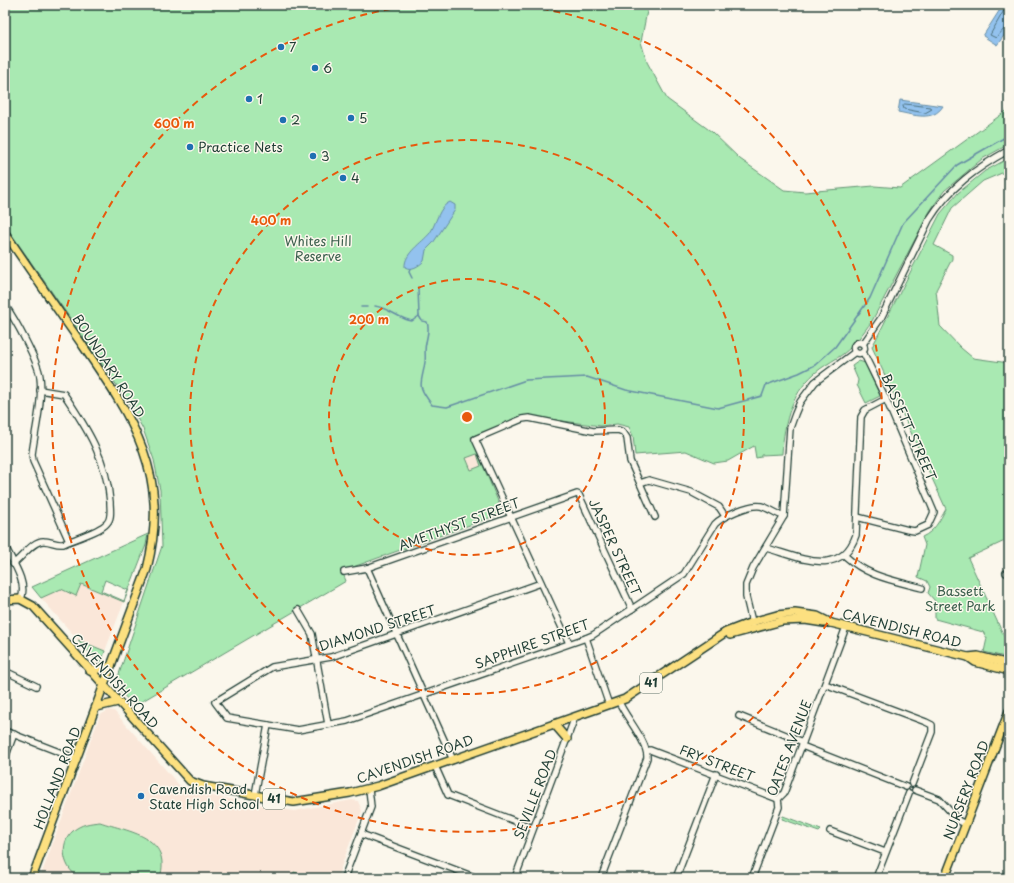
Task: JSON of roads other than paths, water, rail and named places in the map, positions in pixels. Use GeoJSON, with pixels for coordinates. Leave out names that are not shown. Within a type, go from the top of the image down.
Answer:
{"type":"FeatureCollection","features":[{"type":"Feature","properties":{"kind":"main road","name":"BOUNDARY ROAD"},"geometry":{"type":"LineString","coordinates":[[5,233],[126,412],[145,453],[153,484],[155,512],[154,540],[149,560],[104,686]]}},
{"type":"Feature","properties":{"kind":"main road"},"geometry":{"type":"LineString","coordinates":[[5,600],[21,599]]}},
{"type":"Feature","properties":{"kind":"main road","name":"CAVENDISH ROAD"},"geometry":{"type":"LineString","coordinates":[[21,599],[37,609],[90,671],[190,781],[203,786],[297,802],[369,789],[619,702],[632,696],[730,630],[753,625],[777,615],[795,613],[817,616],[831,623],[968,657],[978,656],[1009,664]]}},
{"type":"Feature","properties":{"kind":"main road","name":"CAVENDISH ROAD"},"geometry":{"type":"LineString","coordinates":[[968,657],[975,662],[1009,671]]}},
{"type":"Feature","properties":{"kind":"main road"},"geometry":{"type":"LineString","coordinates":[[90,671],[111,666]]}},
{"type":"Feature","properties":{"kind":"main road","name":"HOLLAND ROAD"},"geometry":{"type":"LineString","coordinates":[[32,878],[104,686]]}},
{"type":"Feature","properties":{"kind":"main road"},"geometry":{"type":"LineString","coordinates":[[97,707],[118,702]]}},
{"type":"Feature","properties":{"kind":"main road","name":"NURSERY ROAD"},"geometry":{"type":"LineString","coordinates":[[945,878],[1009,711]]}},
{"type":"Feature","properties":{"kind":"main road"},"geometry":{"type":"LineString","coordinates":[[554,724],[567,739]]}},
{"type":"Feature","properties":{"kind":"street"},"geometry":{"type":"LineString","coordinates":[[862,344],[881,318],[929,220],[938,206],[962,180],[981,166],[1009,150]]}},
{"type":"Feature","properties":{"kind":"street"},"geometry":{"type":"LineString","coordinates":[[5,304],[16,321],[40,373],[40,390],[32,454],[33,461],[69,541]]}},
{"type":"Feature","properties":{"kind":"street"},"geometry":{"type":"LineString","coordinates":[[855,352],[853,348],[855,344],[859,342],[862,344]]}},
{"type":"Feature","properties":{"kind":"street"},"geometry":{"type":"LineString","coordinates":[[753,625],[746,597],[746,585],[750,573],[784,516],[790,428],[795,414],[800,402],[815,382],[855,352],[863,352],[864,348],[862,344]]}},
{"type":"Feature","properties":{"kind":"street","name":"BASSETT STREET"},"geometry":{"type":"LineString","coordinates":[[857,517],[915,531],[928,525],[934,512],[886,399],[863,352]]}},
{"type":"Feature","properties":{"kind":"street"},"geometry":{"type":"LineString","coordinates":[[13,564],[21,560],[39,542],[44,540],[58,545],[108,523],[110,512],[106,474],[101,458],[87,429],[64,394],[40,390]]}},
{"type":"Feature","properties":{"kind":"street"},"geometry":{"type":"LineString","coordinates":[[766,548],[815,561],[828,562],[839,559],[853,544],[856,535],[861,417],[865,410],[886,399]]}},
{"type":"Feature","properties":{"kind":"street"},"geometry":{"type":"LineString","coordinates":[[569,643],[475,439],[522,419],[529,418],[593,431],[618,430],[623,432],[627,438],[630,460],[655,517]]}},
{"type":"Feature","properties":{"kind":"street"},"geometry":{"type":"LineString","coordinates":[[640,483],[649,480],[691,492],[719,507],[724,516]]}},
{"type":"Feature","properties":{"kind":"street","name":"AMETHYST STREET"},"geometry":{"type":"LineString","coordinates":[[344,572],[367,568],[566,497],[579,495]]}},
{"type":"Feature","properties":{"kind":"street","name":"JASPER STREET"},"geometry":{"type":"LineString","coordinates":[[579,495],[632,609]]}},
{"type":"Feature","properties":{"kind":"street","name":"SAPPHIRE STREET"},"geometry":{"type":"LineString","coordinates":[[268,725],[298,730],[347,721],[586,638],[684,574],[715,524],[724,516],[753,506],[759,506],[784,516]]}},
{"type":"Feature","properties":{"kind":"street"},"geometry":{"type":"LineString","coordinates":[[5,546],[22,584],[23,593],[21,599]]}},
{"type":"Feature","properties":{"kind":"street"},"geometry":{"type":"LineString","coordinates":[[844,555],[856,566],[874,576],[922,588]]}},
{"type":"Feature","properties":{"kind":"street"},"geometry":{"type":"LineString","coordinates":[[367,568],[453,760]]}},
{"type":"Feature","properties":{"kind":"street","name":"DIAMOND STREET"},"geometry":{"type":"LineString","coordinates":[[268,725],[227,718],[214,702],[267,669],[331,657],[541,583]]}},
{"type":"Feature","properties":{"kind":"street"},"geometry":{"type":"LineString","coordinates":[[298,610],[312,634],[328,724]]}},
{"type":"Feature","properties":{"kind":"street","name":"OATES AVENUE"},"geometry":{"type":"LineString","coordinates":[[752,878],[779,807],[778,799],[784,793],[826,684],[846,626]]}},
{"type":"Feature","properties":{"kind":"street"},"geometry":{"type":"LineString","coordinates":[[586,638],[609,705]]}},
{"type":"Feature","properties":{"kind":"street"},"geometry":{"type":"LineString","coordinates":[[5,670],[36,686]]}},
{"type":"Feature","properties":{"kind":"street"},"geometry":{"type":"LineString","coordinates":[[826,684],[932,725],[932,732],[912,784],[915,790],[939,799],[959,821],[966,824]]}},
{"type":"Feature","properties":{"kind":"street"},"geometry":{"type":"LineString","coordinates":[[601,878],[647,758],[647,751],[626,717],[619,702]]}},
{"type":"Feature","properties":{"kind":"street"},"geometry":{"type":"LineString","coordinates":[[739,716],[906,787],[906,791],[909,793]]}},
{"type":"Feature","properties":{"kind":"street","name":"SEVILLE ROAD"},"geometry":{"type":"LineString","coordinates":[[515,878],[575,717]]}},
{"type":"Feature","properties":{"kind":"street"},"geometry":{"type":"LineString","coordinates":[[255,795],[268,725]]}},
{"type":"Feature","properties":{"kind":"street"},"geometry":{"type":"LineString","coordinates":[[5,730],[77,759]]}},
{"type":"Feature","properties":{"kind":"street"},"geometry":{"type":"LineString","coordinates":[[5,758],[14,734]]}},
{"type":"Feature","properties":{"kind":"street","name":"FRY STREET"},"geometry":{"type":"LineString","coordinates":[[647,751],[650,750],[716,774],[778,799]]}},
{"type":"Feature","properties":{"kind":"street"},"geometry":{"type":"LineString","coordinates":[[435,766],[448,795],[533,828]]}},
{"type":"Feature","properties":{"kind":"street"},"geometry":{"type":"LineString","coordinates":[[676,878],[716,774]]}},
{"type":"Feature","properties":{"kind":"street"},"geometry":{"type":"LineString","coordinates":[[906,787],[908,784],[912,784]]}},
{"type":"Feature","properties":{"kind":"street"},"geometry":{"type":"LineString","coordinates":[[344,878],[372,804],[369,789]]}},
{"type":"Feature","properties":{"kind":"street"},"geometry":{"type":"LineString","coordinates":[[876,878],[909,793],[915,790]]}},
{"type":"Feature","properties":{"kind":"street"},"geometry":{"type":"LineString","coordinates":[[830,831],[886,852]]}},
{"type":"Feature","properties":{"kind":"street"},"geometry":{"type":"LineString","coordinates":[[361,834],[477,878]]}},
{"type":"Feature","properties":{"kind":"water"},"geometry":{"type":"Polygon","coordinates":[[[1005,5],[1009,5],[1009,29],[997,45],[983,36],[1001,8],[1005,5]]]}},
{"type":"Feature","properties":{"kind":"water"},"geometry":{"type":"Polygon","coordinates":[[[900,100],[943,106],[939,111],[929,116],[917,116],[898,112],[900,100]]]}},
{"type":"Feature","properties":{"kind":"water"},"geometry":{"type":"Polygon","coordinates":[[[450,202],[455,205],[455,210],[433,243],[426,250],[424,261],[415,267],[405,267],[407,257],[414,248],[427,237],[440,211],[450,202]]]}},
{"type":"Feature","properties":{"kind":"waterway"},"geometry":{"type":"LineString","coordinates":[[418,287],[419,316],[422,321],[427,322],[428,328],[425,348],[425,362],[421,384],[423,392],[432,405],[447,407],[526,380],[587,377],[626,390],[718,408],[762,396],[766,385],[799,373],[815,365],[835,347],[870,298],[903,223],[957,165],[1009,135]]}},
{"type":"Feature","properties":{"kind":"waterway"},"geometry":{"type":"LineString","coordinates":[[410,269],[409,272],[412,278]]}},
{"type":"Feature","properties":{"kind":"waterway"},"geometry":{"type":"LineString","coordinates":[[375,306],[385,309],[407,320],[412,321],[419,316]]}},
{"type":"Feature","properties":{"kind":"waterway"},"geometry":{"type":"LineString","coordinates":[[361,307],[367,307]]}},
{"type":"Feature","properties":{"kind":"place","name":"7"},"geometry":{"type":"Point","coordinates":[281,47]}},
{"type":"Feature","properties":{"kind":"place","name":"6"},"geometry":{"type":"Point","coordinates":[315,68]}},
{"type":"Feature","properties":{"kind":"place","name":"1"},"geometry":{"type":"Point","coordinates":[249,99]}},
{"type":"Feature","properties":{"kind":"place","name":"5"},"geometry":{"type":"Point","coordinates":[351,118]}},
{"type":"Feature","properties":{"kind":"place","name":"2"},"geometry":{"type":"Point","coordinates":[283,120]}},
{"type":"Feature","properties":{"kind":"place","name":"Practice Nets"},"geometry":{"type":"Point","coordinates":[190,147]}},
{"type":"Feature","properties":{"kind":"place","name":"3"},"geometry":{"type":"Point","coordinates":[313,156]}},
{"type":"Feature","properties":{"kind":"place","name":"4"},"geometry":{"type":"Point","coordinates":[343,178]}},
{"type":"Feature","properties":{"kind":"place","name":"Cavendish Road State High School"},"geometry":{"type":"Point","coordinates":[141,796]}},
{"type":"Feature","properties":{"kind":"park label","name":"Whites Hill Reserve"},"geometry":{"type":"Point","coordinates":[318,248]}},
{"type":"Feature","properties":{"kind":"park label","name":"Bassett Street Park"},"geometry":{"type":"Point","coordinates":[960,598]}}]}
